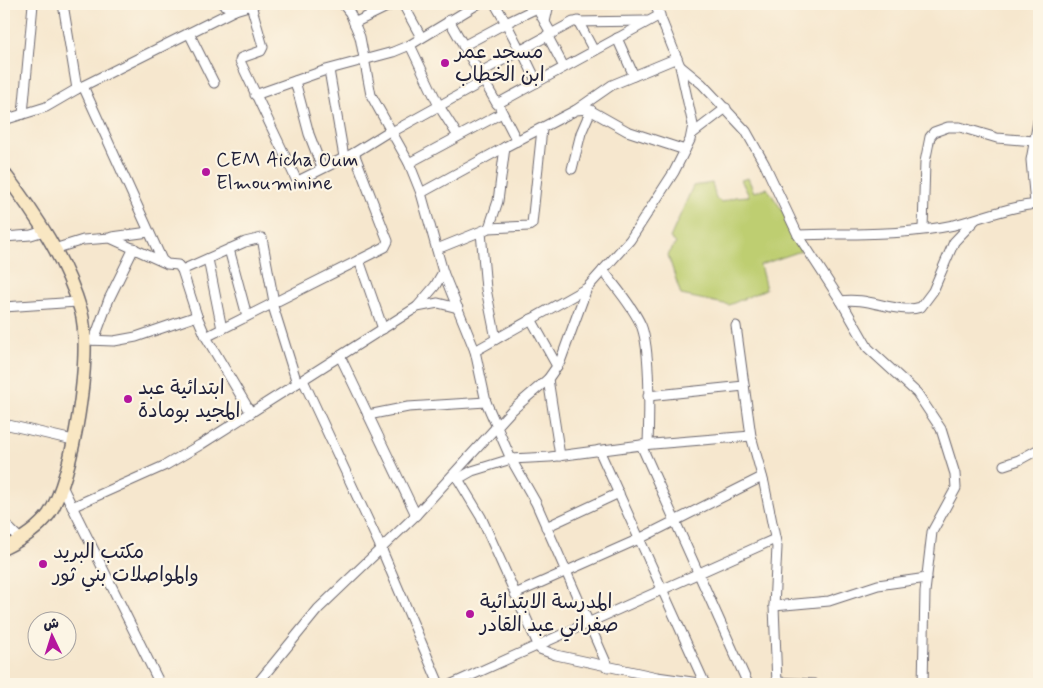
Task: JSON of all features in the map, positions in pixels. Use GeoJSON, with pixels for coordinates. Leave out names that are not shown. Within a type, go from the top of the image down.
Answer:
{"type":"FeatureCollection","features":[{"type":"Feature","properties":{"kind":"street"},"geometry":{"type":"LineString","coordinates":[[23,114],[33,4]]}},
{"type":"Feature","properties":{"kind":"street"},"geometry":{"type":"LineString","coordinates":[[63,4],[80,87],[163,262]]}},
{"type":"Feature","properties":{"kind":"street"},"geometry":{"type":"LineString","coordinates":[[222,4],[235,10]]}},
{"type":"Feature","properties":{"kind":"street"},"geometry":{"type":"LineString","coordinates":[[4,120],[46,107],[80,87],[235,10],[253,4],[263,47],[261,50],[241,58],[240,61],[254,95],[296,179],[300,180],[354,153],[484,81]]}},
{"type":"Feature","properties":{"kind":"street"},"geometry":{"type":"LineString","coordinates":[[354,23],[393,4]]}},
{"type":"Feature","properties":{"kind":"street"},"geometry":{"type":"LineString","coordinates":[[403,4],[421,37]]}},
{"type":"Feature","properties":{"kind":"street"},"geometry":{"type":"LineString","coordinates":[[254,95],[410,45],[478,4]]}},
{"type":"Feature","properties":{"kind":"street"},"geometry":{"type":"LineString","coordinates":[[495,4],[537,82]]}},
{"type":"Feature","properties":{"kind":"street"},"geometry":{"type":"LineString","coordinates":[[545,22],[550,4]]}},
{"type":"Feature","properties":{"kind":"street"},"geometry":{"type":"LineString","coordinates":[[475,351],[587,288],[630,240],[674,172],[692,134],[692,124],[678,62],[655,4]]}},
{"type":"Feature","properties":{"kind":"street"},"geometry":{"type":"LineString","coordinates":[[347,5],[354,23],[371,95],[409,163],[421,193],[443,272],[475,351],[486,402],[496,428],[546,526],[608,667]]}},
{"type":"Feature","properties":{"kind":"street"},"geometry":{"type":"LineString","coordinates":[[464,46],[535,9],[545,22],[564,67]]}},
{"type":"Feature","properties":{"kind":"street"},"geometry":{"type":"LineString","coordinates":[[497,104],[660,15]]}},
{"type":"Feature","properties":{"kind":"street"},"geometry":{"type":"LineString","coordinates":[[449,20],[518,141]]}},
{"type":"Feature","properties":{"kind":"street"},"geometry":{"type":"LineString","coordinates":[[479,72],[549,34],[578,21],[648,21]]}},
{"type":"Feature","properties":{"kind":"street"},"geometry":{"type":"LineString","coordinates":[[578,21],[594,51]]}},
{"type":"Feature","properties":{"kind":"street"},"geometry":{"type":"LineString","coordinates":[[189,33],[214,83]]}},
{"type":"Feature","properties":{"kind":"street"},"geometry":{"type":"LineString","coordinates":[[617,38],[634,76]]}},
{"type":"Feature","properties":{"kind":"street"},"geometry":{"type":"LineString","coordinates":[[410,45],[439,106],[458,136]]}},
{"type":"Feature","properties":{"kind":"street"},"geometry":{"type":"LineString","coordinates":[[421,193],[576,110],[601,91],[634,76],[678,62]]}},
{"type":"Feature","properties":{"kind":"street"},"geometry":{"type":"LineString","coordinates":[[678,62],[726,108],[754,143],[798,235],[841,301],[868,348],[917,393],[940,429],[950,454],[956,488],[947,507],[933,528],[927,578],[923,684]]}},
{"type":"Feature","properties":{"kind":"street"},"geometry":{"type":"LineString","coordinates":[[329,70],[344,157]]}},
{"type":"Feature","properties":{"kind":"street"},"geometry":{"type":"LineString","coordinates":[[295,81],[309,134],[322,168]]}},
{"type":"Feature","properties":{"kind":"street"},"geometry":{"type":"LineString","coordinates":[[692,134],[726,108]]}},
{"type":"Feature","properties":{"kind":"street"},"geometry":{"type":"LineString","coordinates":[[576,110],[591,110],[627,131],[685,150]]}},
{"type":"Feature","properties":{"kind":"street"},"geometry":{"type":"LineString","coordinates":[[572,169],[581,134],[591,110]]}},
{"type":"Feature","properties":{"kind":"street"},"geometry":{"type":"LineString","coordinates":[[409,163],[502,113]]}},
{"type":"Feature","properties":{"kind":"street"},"geometry":{"type":"LineString","coordinates":[[798,235],[855,235],[923,229],[1037,204],[1031,173],[1039,116]]}},
{"type":"Feature","properties":{"kind":"street"},"geometry":{"type":"LineString","coordinates":[[923,229],[925,162],[930,137],[934,132],[948,127],[960,127],[997,138],[1034,141]]}},
{"type":"Feature","properties":{"kind":"street"},"geometry":{"type":"LineString","coordinates":[[437,249],[485,230],[532,224],[542,129]]}},
{"type":"Feature","properties":{"kind":"street"},"geometry":{"type":"LineString","coordinates":[[496,338],[486,289],[485,230],[498,201],[504,147]]}},
{"type":"Feature","properties":{"kind":"street"},"geometry":{"type":"LineString","coordinates":[[206,337],[385,247],[388,241],[354,153]]}},
{"type":"Feature","properties":{"kind":"street"},"geometry":{"type":"LineString","coordinates":[[4,172],[54,249],[77,302],[90,340]]}},
{"type":"Feature","properties":{"kind":"street"},"geometry":{"type":"LineString","coordinates":[[841,301],[860,299],[906,308],[921,306],[934,291],[954,242],[976,218]]}},
{"type":"Feature","properties":{"kind":"street"},"geometry":{"type":"LineString","coordinates":[[4,237],[31,235],[44,231]]}},
{"type":"Feature","properties":{"kind":"street"},"geometry":{"type":"LineString","coordinates":[[54,249],[83,240],[149,232]]}},
{"type":"Feature","properties":{"kind":"street"},"geometry":{"type":"LineString","coordinates":[[110,238],[163,262],[175,264],[182,270],[206,337],[251,413]]}},
{"type":"Feature","properties":{"kind":"street"},"geometry":{"type":"LineString","coordinates":[[182,270],[229,248],[258,238],[263,239],[273,303],[300,382],[381,548],[439,684]]}},
{"type":"Feature","properties":{"kind":"street"},"geometry":{"type":"LineString","coordinates":[[4,548],[21,540],[48,515],[63,488],[90,340],[134,248]]}},
{"type":"Feature","properties":{"kind":"street"},"geometry":{"type":"LineString","coordinates":[[229,248],[247,316]]}},
{"type":"Feature","properties":{"kind":"street"},"geometry":{"type":"LineString","coordinates":[[208,259],[222,329]]}},
{"type":"Feature","properties":{"kind":"street"},"geometry":{"type":"LineString","coordinates":[[359,260],[383,329]]}},
{"type":"Feature","properties":{"kind":"street"},"geometry":{"type":"LineString","coordinates":[[603,270],[637,318],[643,330],[648,396],[645,444],[675,521],[748,684]]}},
{"type":"Feature","properties":{"kind":"street"},"geometry":{"type":"LineString","coordinates":[[417,308],[435,286],[443,272]]}},
{"type":"Feature","properties":{"kind":"street"},"geometry":{"type":"LineString","coordinates":[[257,684],[318,609],[455,476],[511,411],[548,378],[557,366],[570,337],[587,288]]}},
{"type":"Feature","properties":{"kind":"street"},"geometry":{"type":"LineString","coordinates":[[4,306],[77,302]]}},
{"type":"Feature","properties":{"kind":"street"},"geometry":{"type":"LineString","coordinates":[[72,507],[177,459],[417,308],[438,303],[458,308]]}},
{"type":"Feature","properties":{"kind":"street"},"geometry":{"type":"LineString","coordinates":[[90,340],[114,341],[136,337],[197,316]]}},
{"type":"Feature","properties":{"kind":"street"},"geometry":{"type":"LineString","coordinates":[[531,319],[557,366]]}},
{"type":"Feature","properties":{"kind":"street"},"geometry":{"type":"LineString","coordinates":[[736,326],[751,436],[775,539],[777,568],[774,606],[777,683],[814,684]]}},
{"type":"Feature","properties":{"kind":"street"},"geometry":{"type":"LineString","coordinates":[[340,356],[416,515]]}},
{"type":"Feature","properties":{"kind":"street"},"geometry":{"type":"LineString","coordinates":[[548,378],[560,456]]}},
{"type":"Feature","properties":{"kind":"street"},"geometry":{"type":"LineString","coordinates":[[648,396],[744,386]]}},
{"type":"Feature","properties":{"kind":"street"},"geometry":{"type":"LineString","coordinates":[[368,415],[408,407],[486,402]]}},
{"type":"Feature","properties":{"kind":"street"},"geometry":{"type":"LineString","coordinates":[[4,424],[73,440]]}},
{"type":"Feature","properties":{"kind":"street"},"geometry":{"type":"LineString","coordinates":[[455,476],[511,459],[560,456],[645,444],[751,436]]}},
{"type":"Feature","properties":{"kind":"street"},"geometry":{"type":"LineString","coordinates":[[1004,465],[1020,460],[1039,449]]}},
{"type":"Feature","properties":{"kind":"street"},"geometry":{"type":"LineString","coordinates":[[599,450],[705,684]]}},
{"type":"Feature","properties":{"kind":"street"},"geometry":{"type":"LineString","coordinates":[[455,476],[465,487],[481,517],[537,646],[546,652],[608,667],[705,684]]}},
{"type":"Feature","properties":{"kind":"street"},"geometry":{"type":"LineString","coordinates":[[515,594],[639,540],[762,477]]}},
{"type":"Feature","properties":{"kind":"street"},"geometry":{"type":"LineString","coordinates":[[63,488],[160,684]]}},
{"type":"Feature","properties":{"kind":"street"},"geometry":{"type":"LineString","coordinates":[[546,526],[618,493]]}},
{"type":"Feature","properties":{"kind":"street"},"geometry":{"type":"LineString","coordinates":[[4,523],[21,540]]}},
{"type":"Feature","properties":{"kind":"street"},"geometry":{"type":"LineString","coordinates":[[452,684],[775,539]]}},
{"type":"Feature","properties":{"kind":"street"},"geometry":{"type":"LineString","coordinates":[[774,606],[830,601],[878,585],[927,578]]}},
{"type":"Feature","properties":{"kind":"green space"},"geometry":{"type":"Polygon","coordinates":[[[748,178],[754,192],[767,188],[784,213],[787,225],[792,228],[801,251],[760,265],[766,289],[729,305],[681,295],[668,255],[676,243],[670,238],[693,186],[712,183],[716,199],[722,202],[735,197],[749,196],[741,180],[748,178]]]}},
{"type":"Feature","properties":{"kind":"place","name":"مسجد عمر ابن الخطاب"},"geometry":{"type":"Point","coordinates":[445,63]}},
{"type":"Feature","properties":{"kind":"place","name":"CEM Aicha Oum Elmouminine"},"geometry":{"type":"Point","coordinates":[206,172]}},
{"type":"Feature","properties":{"kind":"place","name":"ابتدائية عبد المجيد بومادة"},"geometry":{"type":"Point","coordinates":[128,399]}},
{"type":"Feature","properties":{"kind":"place","name":"مكتب البريد والمواصلات بني ثور"},"geometry":{"type":"Point","coordinates":[43,564]}},
{"type":"Feature","properties":{"kind":"place","name":"المدرسة الابتدائية صفراني عبد القادر"},"geometry":{"type":"Point","coordinates":[470,614]}}]}
